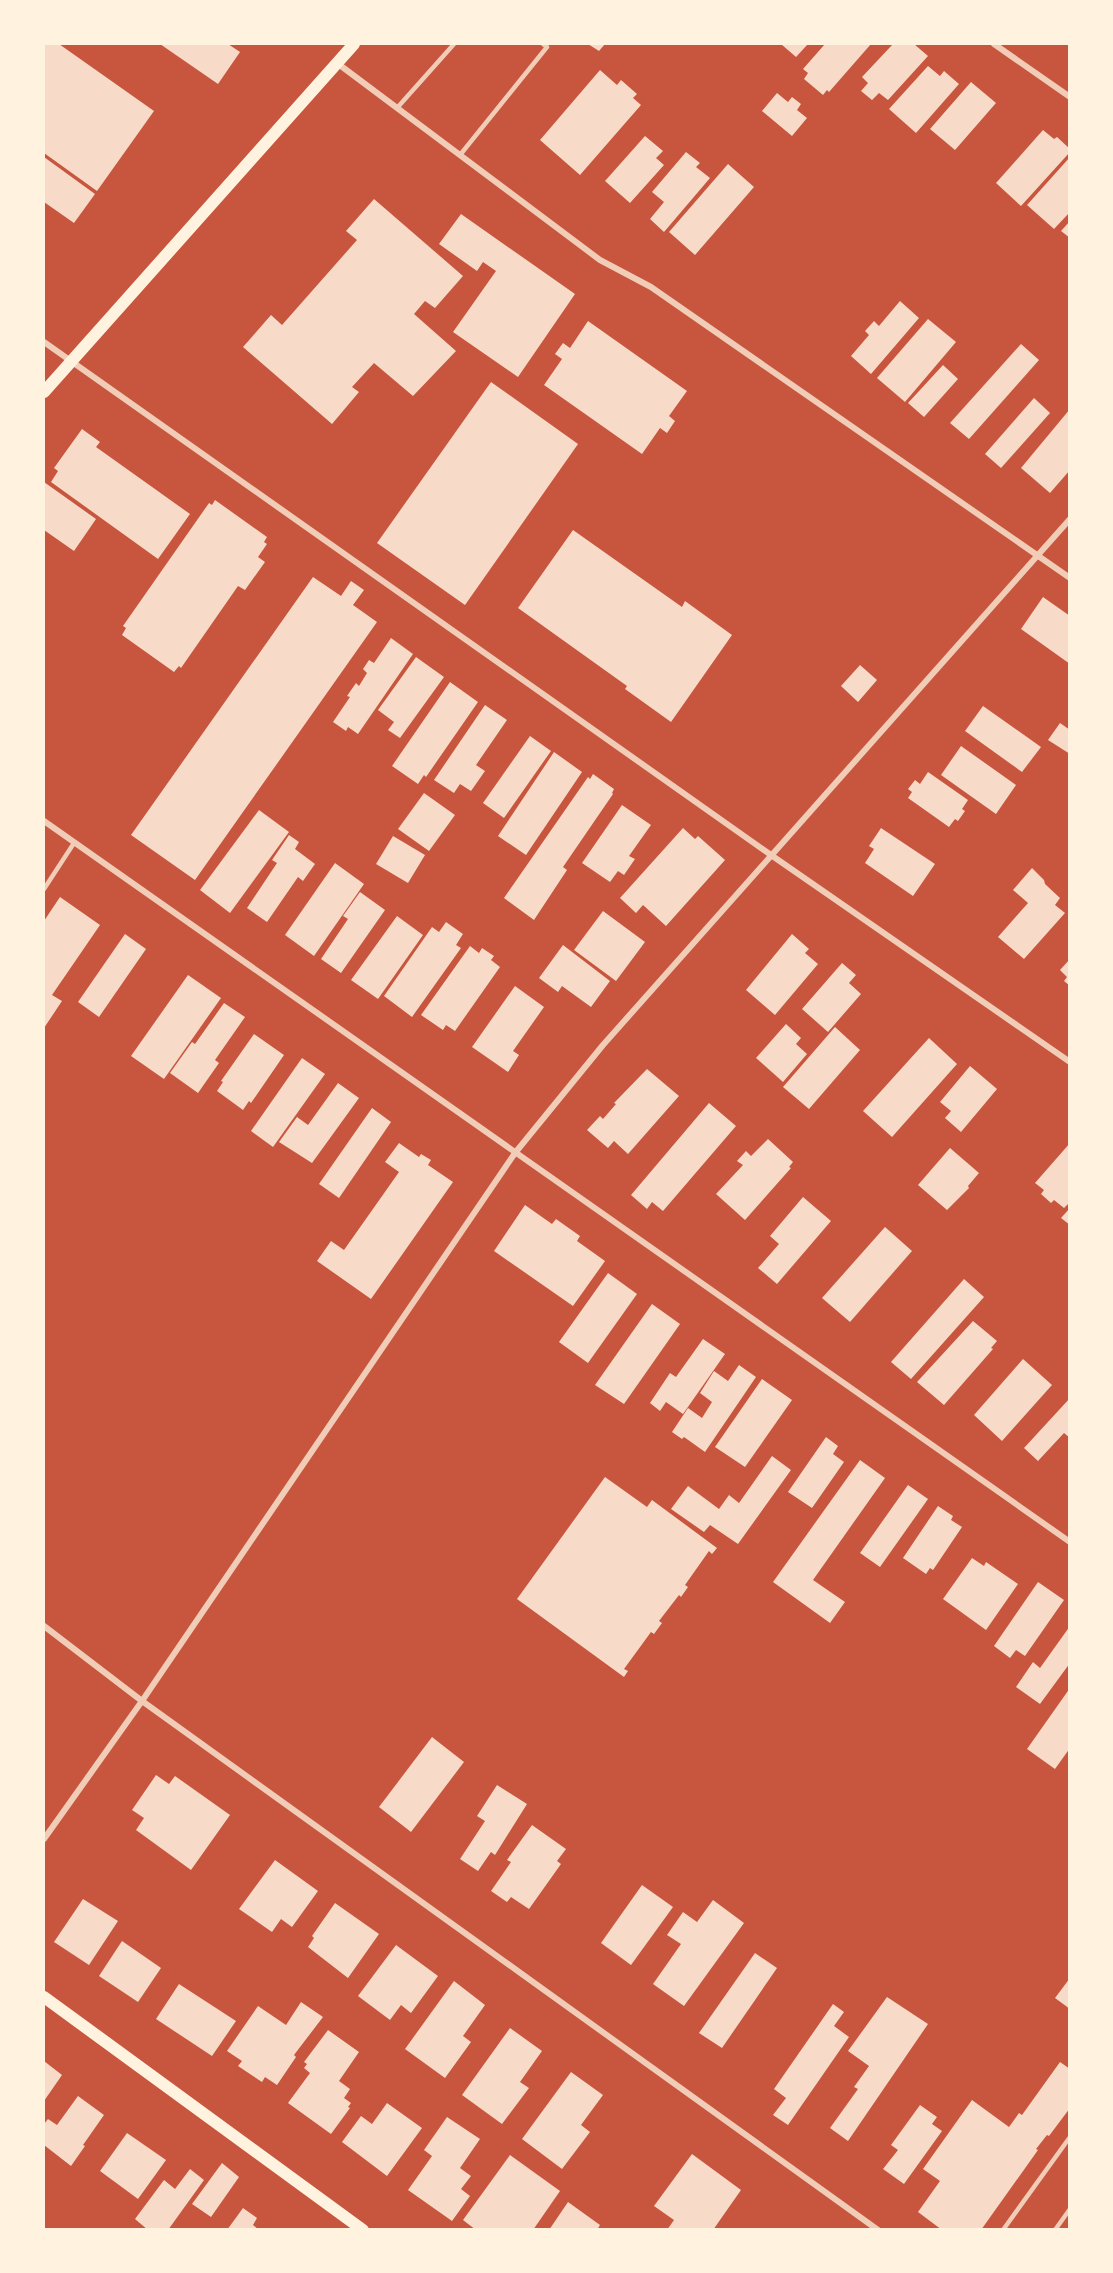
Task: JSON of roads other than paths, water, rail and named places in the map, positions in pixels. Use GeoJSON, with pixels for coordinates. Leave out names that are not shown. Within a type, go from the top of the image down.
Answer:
{"type":"FeatureCollection","features":[{"type":"Feature","properties":{"kind":"main road"},"geometry":{"type":"LineString","coordinates":[[44,392],[354,44]]}},
{"type":"Feature","properties":{"kind":"main road"},"geometry":{"type":"LineString","coordinates":[[44,1997],[363,2229]]}},
{"type":"Feature","properties":{"kind":"street"},"geometry":{"type":"LineString","coordinates":[[994,44],[1070,97]]}},
{"type":"Feature","properties":{"kind":"street"},"geometry":{"type":"LineString","coordinates":[[336,63],[600,260],[651,287],[1070,578]]}},
{"type":"Feature","properties":{"kind":"street"},"geometry":{"type":"LineString","coordinates":[[44,342],[771,855],[1070,1062]]}},
{"type":"Feature","properties":{"kind":"street"},"geometry":{"type":"LineString","coordinates":[[44,1839],[142,1701],[515,1154],[603,1045],[1070,519]]}},
{"type":"Feature","properties":{"kind":"street"},"geometry":{"type":"LineString","coordinates":[[44,822],[1070,1542]]}},
{"type":"Feature","properties":{"kind":"street"},"geometry":{"type":"LineString","coordinates":[[44,1626],[142,1701],[878,2229]]}},
{"type":"Feature","properties":{"kind":"lane"},"geometry":{"type":"LineString","coordinates":[[397,108],[454,44]]}},
{"type":"Feature","properties":{"kind":"lane"},"geometry":{"type":"LineString","coordinates":[[460,155],[547,47],[543,44]]}},
{"type":"Feature","properties":{"kind":"lane"},"geometry":{"type":"LineString","coordinates":[[44,889],[74,843]]}},
{"type":"Feature","properties":{"kind":"lane"},"geometry":{"type":"LineString","coordinates":[[1003,2229],[1070,2137]]}},
{"type":"Feature","properties":{"kind":"lane"},"geometry":{"type":"LineString","coordinates":[[1055,2229],[1070,2209]]}}]}
